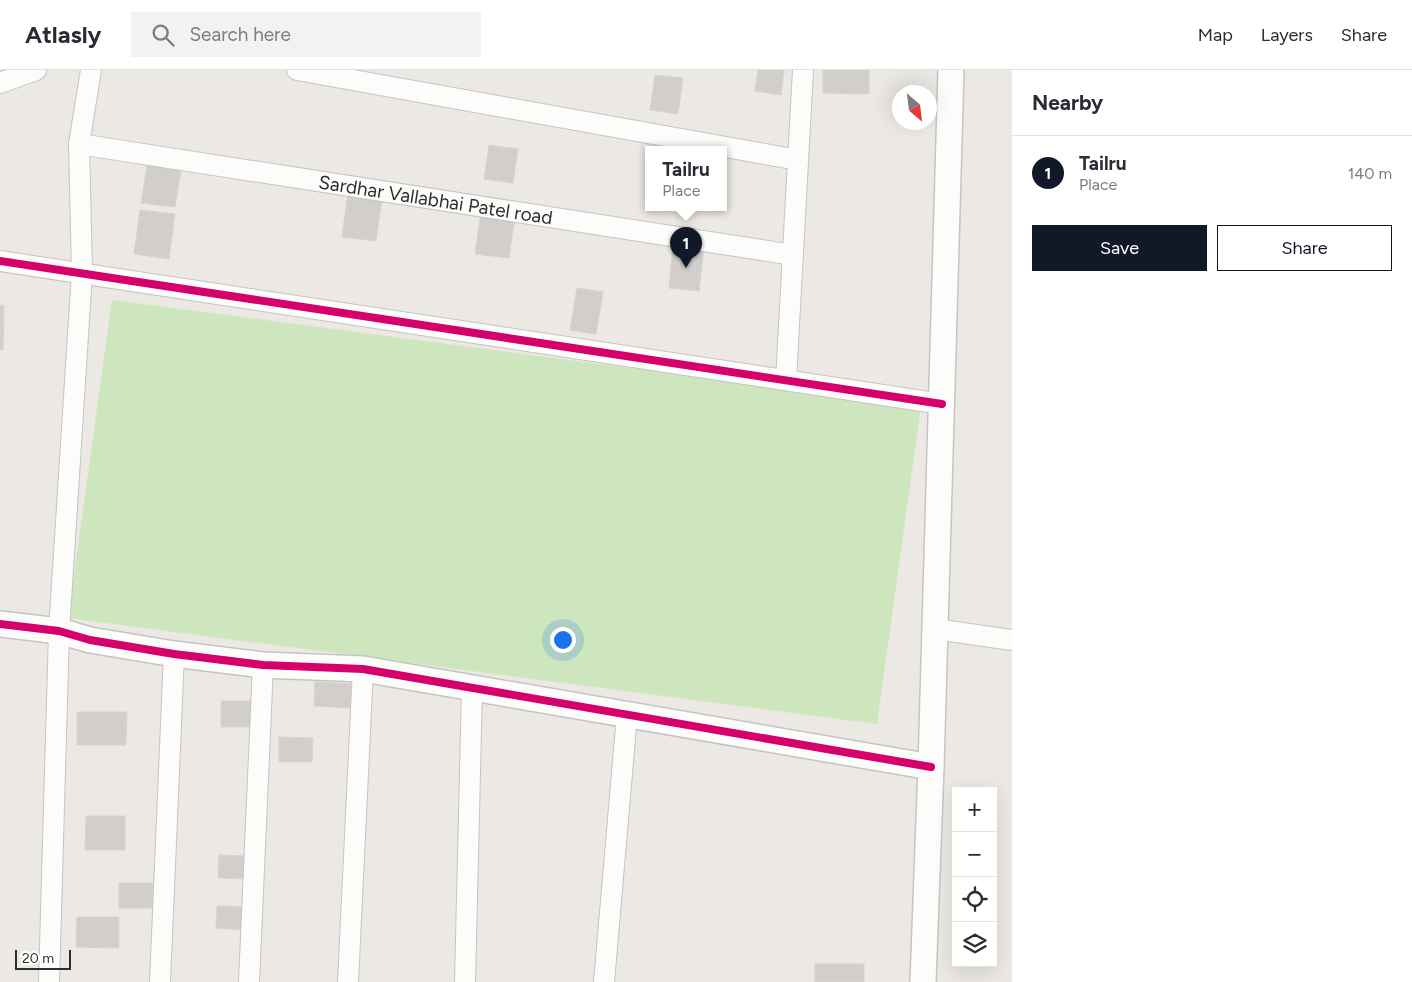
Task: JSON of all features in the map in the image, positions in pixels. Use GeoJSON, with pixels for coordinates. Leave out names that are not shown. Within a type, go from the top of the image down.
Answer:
{"type":"FeatureCollection","features":[{"type":"Feature","properties":{"kind":"street"},"geometry":{"type":"LineString","coordinates":[[0,83],[36,70]]}},
{"type":"Feature","properties":{"kind":"street"},"geometry":{"type":"LineString","coordinates":[[49,982],[59,631],[82,273],[79,144],[91,70]]}},
{"type":"Feature","properties":{"kind":"street"},"geometry":{"type":"LineString","coordinates":[[298,70],[720,146]]}},
{"type":"Feature","properties":{"kind":"street"},"geometry":{"type":"LineString","coordinates":[[786,380],[803,70]]}},
{"type":"Feature","properties":{"kind":"street"},"geometry":{"type":"LineString","coordinates":[[924,982],[951,70]]}},
{"type":"Feature","properties":{"kind":"street","name":"Sardhar Vallabhai Patel road"},"geometry":{"type":"LineString","coordinates":[[79,144],[793,256]]}},
{"type":"Feature","properties":{"kind":"street"},"geometry":{"type":"LineString","coordinates":[[727,147],[798,160]]}},
{"type":"Feature","properties":{"kind":"street"},"geometry":{"type":"LineString","coordinates":[[0,260],[942,404]]}},
{"type":"Feature","properties":{"kind":"street"},"geometry":{"type":"LineString","coordinates":[[0,624],[59,631],[90,640],[174,654],[263,665],[362,669],[931,767]]}},
{"type":"Feature","properties":{"kind":"street"},"geometry":{"type":"LineString","coordinates":[[935,629],[1012,640]]}},
{"type":"Feature","properties":{"kind":"street"},"geometry":{"type":"LineString","coordinates":[[160,982],[174,654]]}},
{"type":"Feature","properties":{"kind":"street"},"geometry":{"type":"LineString","coordinates":[[249,982],[263,665]]}},
{"type":"Feature","properties":{"kind":"street"},"geometry":{"type":"LineString","coordinates":[[348,982],[362,669]]}},
{"type":"Feature","properties":{"kind":"street"},"geometry":{"type":"LineString","coordinates":[[465,982],[472,688]]}},
{"type":"Feature","properties":{"kind":"street"},"geometry":{"type":"LineString","coordinates":[[604,982],[627,715]]}},
{"type":"Feature","properties":{"kind":"green space"},"geometry":{"type":"Polygon","coordinates":[[[112,300],[921,406],[877,724],[68,618],[112,300]]]}},
{"type":"Feature","properties":{"kind":"building"},"geometry":{"type":"Polygon","coordinates":[[[758,70],[784,70],[781,95],[755,91],[758,70]]]}},
{"type":"Feature","properties":{"kind":"building"},"geometry":{"type":"Polygon","coordinates":[[[823,70],[869,70],[869,94],[823,93],[823,70]]]}},
{"type":"Feature","properties":{"kind":"building"},"geometry":{"type":"Polygon","coordinates":[[[655,75],[683,78],[678,114],[650,110],[655,75]]]}},
{"type":"Feature","properties":{"kind":"building"},"geometry":{"type":"Polygon","coordinates":[[[489,145],[518,149],[513,183],[484,179],[489,145]]]}},
{"type":"Feature","properties":{"kind":"building"},"geometry":{"type":"Polygon","coordinates":[[[148,159],[182,164],[175,207],[141,203],[148,159]]]}},
{"type":"Feature","properties":{"kind":"building"},"geometry":{"type":"Polygon","coordinates":[[[348,193],[382,198],[376,241],[342,237],[348,193]]]}},
{"type":"Feature","properties":{"kind":"building"},"geometry":{"type":"Polygon","coordinates":[[[140,210],[175,214],[169,259],[134,254],[140,210]]]}},
{"type":"Feature","properties":{"kind":"building"},"geometry":{"type":"Polygon","coordinates":[[[481,212],[515,216],[509,258],[475,254],[481,212]]]}},
{"type":"Feature","properties":{"kind":"building"},"geometry":{"type":"Polygon","coordinates":[[[673,244],[704,247],[699,291],[669,288],[673,244]]]}},
{"type":"Feature","properties":{"kind":"building"},"geometry":{"type":"Polygon","coordinates":[[[577,288],[603,292],[596,334],[570,330],[577,288]]]}},
{"type":"Feature","properties":{"kind":"building"},"geometry":{"type":"Polygon","coordinates":[[[0,305],[4,306],[3,350],[0,350],[0,305]]]}},
{"type":"Feature","properties":{"kind":"building"},"geometry":{"type":"Polygon","coordinates":[[[315,682],[351,684],[350,708],[314,706],[315,682]]]}},
{"type":"Feature","properties":{"kind":"building"},"geometry":{"type":"Polygon","coordinates":[[[221,701],[255,701],[255,727],[221,727],[221,701]]]}},
{"type":"Feature","properties":{"kind":"building"},"geometry":{"type":"Polygon","coordinates":[[[77,712],[127,712],[126,745],[77,745],[77,712]]]}},
{"type":"Feature","properties":{"kind":"building"},"geometry":{"type":"Polygon","coordinates":[[[279,737],[313,738],[312,762],[279,762],[279,737]]]}},
{"type":"Feature","properties":{"kind":"building"},"geometry":{"type":"Polygon","coordinates":[[[86,816],[125,816],[125,850],[85,850],[86,816]]]}},
{"type":"Feature","properties":{"kind":"building"},"geometry":{"type":"Polygon","coordinates":[[[219,855],[249,856],[248,879],[218,878],[219,855]]]}},
{"type":"Feature","properties":{"kind":"building"},"geometry":{"type":"Polygon","coordinates":[[[119,883],[153,883],[152,908],[119,908],[119,883]]]}},
{"type":"Feature","properties":{"kind":"building"},"geometry":{"type":"Polygon","coordinates":[[[217,906],[248,907],[247,930],[216,928],[217,906]]]}},
{"type":"Feature","properties":{"kind":"building"},"geometry":{"type":"Polygon","coordinates":[[[77,917],[119,917],[119,948],[76,947],[77,917]]]}},
{"type":"Feature","properties":{"kind":"building"},"geometry":{"type":"Polygon","coordinates":[[[815,964],[864,964],[864,982],[815,982],[815,964]]]}},
{"type":"Feature","properties":{"kind":"cycle path"},"geometry":{"type":"LineString","coordinates":[[0,261],[942,404]]}},
{"type":"Feature","properties":{"kind":"cycle path"},"geometry":{"type":"LineString","coordinates":[[0,624],[59,631],[90,640],[174,654],[263,665],[363,669],[931,767]]}},
{"type":"Feature","properties":{"kind":"place","name":"Tailru"},"geometry":{"type":"Point","coordinates":[686,268]}}]}
